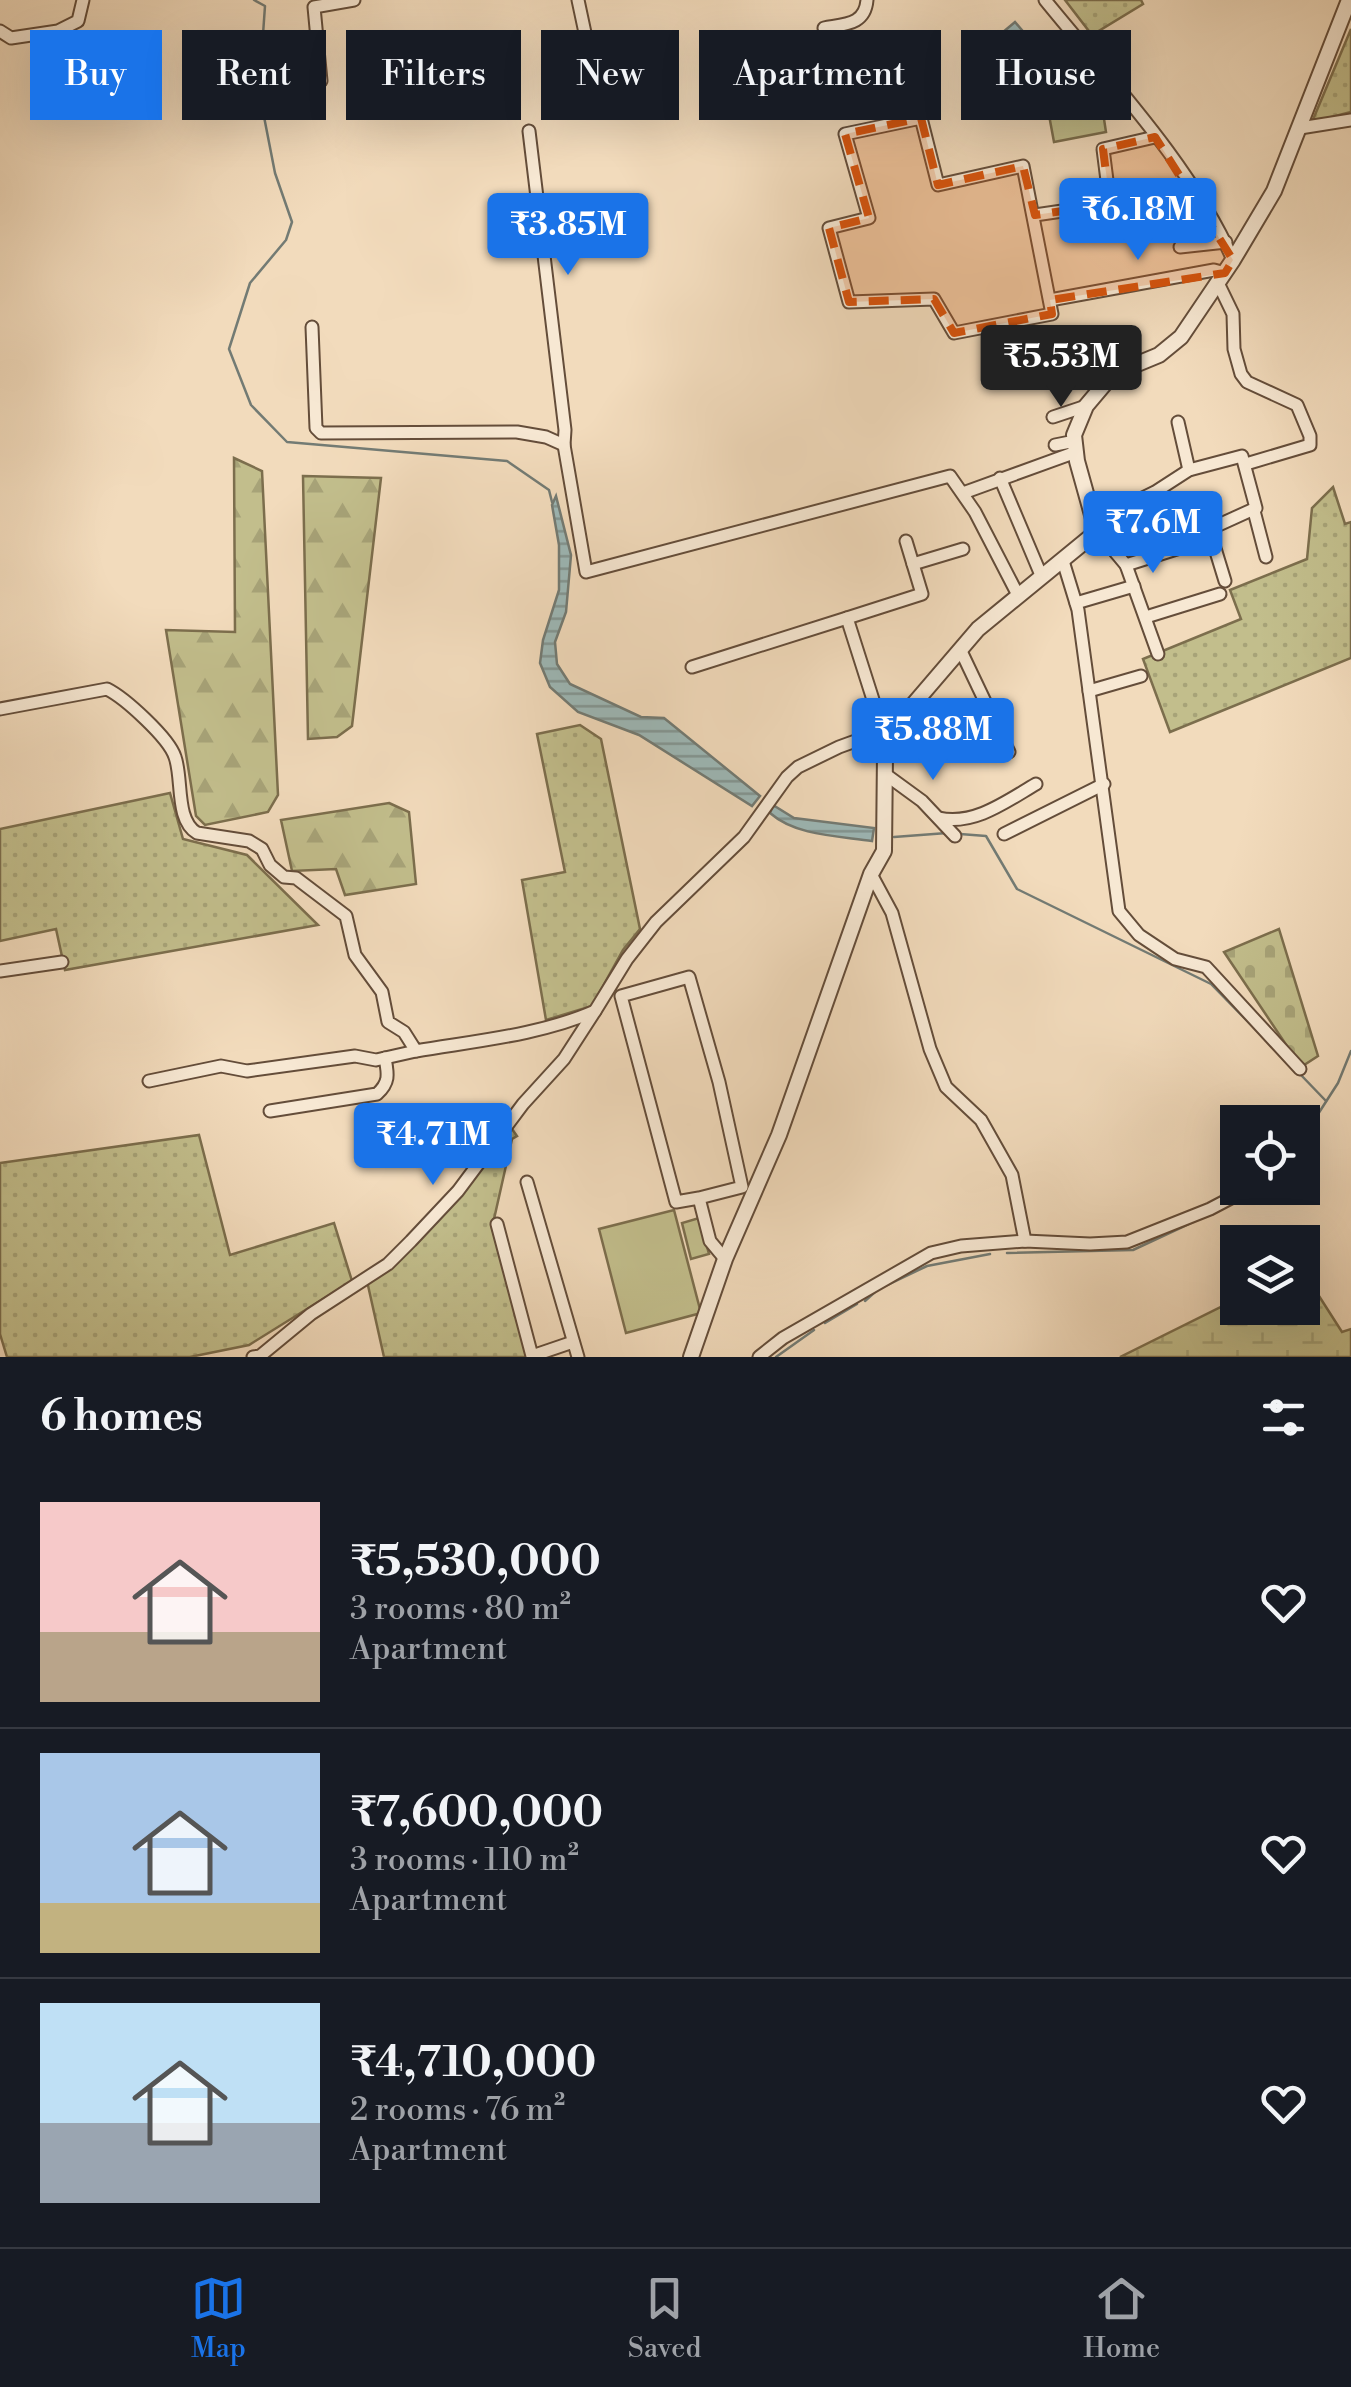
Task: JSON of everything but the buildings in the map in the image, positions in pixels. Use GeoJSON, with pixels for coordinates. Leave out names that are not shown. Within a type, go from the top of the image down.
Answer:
{"type":"FeatureCollection","features":[{"type":"Feature","properties":{"kind":"street"},"geometry":{"type":"LineString","coordinates":[[0,31],[11,38],[58,32],[78,22],[83,0]]}},
{"type":"Feature","properties":{"kind":"street"},"geometry":{"type":"LineString","coordinates":[[316,30],[314,7],[354,0]]}},
{"type":"Feature","properties":{"kind":"street"},"geometry":{"type":"LineString","coordinates":[[578,0],[584,30]]}},
{"type":"Feature","properties":{"kind":"street"},"geometry":{"type":"LineString","coordinates":[[824,28],[858,21],[866,12],[867,0]]}},
{"type":"Feature","properties":{"kind":"street"},"geometry":{"type":"LineString","coordinates":[[1046,0],[1155,137],[1207,208],[1226,242],[1225,272],[1233,314],[1234,349],[1241,374],[1247,382],[1297,405],[1310,445],[1246,464]]}},
{"type":"Feature","properties":{"kind":"street"},"geometry":{"type":"LineString","coordinates":[[1158,654],[1126,565],[1095,525],[1074,434],[1086,406],[1113,374],[1172,346],[1225,272],[1274,191],[1349,0]]}},
{"type":"Feature","properties":{"kind":"street"},"geometry":{"type":"LineString","coordinates":[[921,118],[938,185],[1023,166],[1050,300],[1052,314],[954,332],[934,299],[849,302],[829,228],[869,218],[846,134],[921,118]]}},
{"type":"Feature","properties":{"kind":"street"},"geometry":{"type":"LineString","coordinates":[[1300,128],[1351,120]]}},
{"type":"Feature","properties":{"kind":"street"},"geometry":{"type":"LineString","coordinates":[[529,132],[564,445],[586,572],[950,476],[964,493],[1018,595]]}},
{"type":"Feature","properties":{"kind":"street"},"geometry":{"type":"LineString","coordinates":[[1035,215],[1110,204],[1103,149],[1155,137]]}},
{"type":"Feature","properties":{"kind":"street"},"geometry":{"type":"LineString","coordinates":[[1180,247],[1226,242]]}},
{"type":"Feature","properties":{"kind":"street"},"geometry":{"type":"LineString","coordinates":[[1050,300],[1214,270],[1225,272]]}},
{"type":"Feature","properties":{"kind":"street"},"geometry":{"type":"LineString","coordinates":[[312,327],[316,428],[321,434],[517,432],[546,436],[564,445]]}},
{"type":"Feature","properties":{"kind":"street"},"geometry":{"type":"LineString","coordinates":[[1054,417],[1086,406]]}},
{"type":"Feature","properties":{"kind":"street"},"geometry":{"type":"LineString","coordinates":[[1178,422],[1189,470]]}},
{"type":"Feature","properties":{"kind":"street"},"geometry":{"type":"LineString","coordinates":[[1055,445],[1076,446]]}},
{"type":"Feature","properties":{"kind":"street"},"geometry":{"type":"LineString","coordinates":[[964,493],[1076,446]]}},
{"type":"Feature","properties":{"kind":"street"},"geometry":{"type":"LineString","coordinates":[[691,1357],[725,1259],[779,1135],[871,874],[884,851],[885,774],[888,740],[894,727],[960,649],[1018,595],[1082,547],[1095,525],[1189,470],[1237,456],[1244,458],[1266,557]]}},
{"type":"Feature","properties":{"kind":"street"},"geometry":{"type":"LineString","coordinates":[[1000,478],[1041,576]]}},
{"type":"Feature","properties":{"kind":"street"},"geometry":{"type":"LineString","coordinates":[[1146,617],[1223,587],[1210,530],[1254,511]]}},
{"type":"Feature","properties":{"kind":"street"},"geometry":{"type":"LineString","coordinates":[[1126,565],[1205,540]]}},
{"type":"Feature","properties":{"kind":"street"},"geometry":{"type":"LineString","coordinates":[[692,667],[922,594],[906,541]]}},
{"type":"Feature","properties":{"kind":"street"},"geometry":{"type":"LineString","coordinates":[[913,564],[963,548]]}},
{"type":"Feature","properties":{"kind":"street"},"geometry":{"type":"LineString","coordinates":[[1062,561],[1076,603],[1104,784],[1114,896],[1126,924],[1175,959],[1206,967],[1300,1069]]}},
{"type":"Feature","properties":{"kind":"street"},"geometry":{"type":"LineString","coordinates":[[1076,603],[1134,586]]}},
{"type":"Feature","properties":{"kind":"street"},"geometry":{"type":"LineString","coordinates":[[848,618],[875,706],[894,727]]}},
{"type":"Feature","properties":{"kind":"street"},"geometry":{"type":"LineString","coordinates":[[960,649],[1009,752]]}},
{"type":"Feature","properties":{"kind":"street"},"geometry":{"type":"LineString","coordinates":[[1089,691],[1141,676]]}},
{"type":"Feature","properties":{"kind":"street"},"geometry":{"type":"LineString","coordinates":[[0,709],[107,689],[118,695],[169,745],[176,758],[190,829],[248,841],[262,850],[270,866],[284,877],[296,878],[346,916],[355,955],[382,992],[388,1022],[404,1032],[416,1051]]}},
{"type":"Feature","properties":{"kind":"street"},"geometry":{"type":"LineString","coordinates":[[253,1357],[260,1356],[311,1314],[388,1264],[458,1191],[523,1104],[564,1059],[627,959],[656,922],[744,836],[787,777],[798,767],[839,747],[894,727]]}},
{"type":"Feature","properties":{"kind":"street"},"geometry":{"type":"LineString","coordinates":[[885,774],[922,800],[952,833]]}},
{"type":"Feature","properties":{"kind":"street"},"geometry":{"type":"LineString","coordinates":[[939,818],[961,820],[980,815],[1036,784]]}},
{"type":"Feature","properties":{"kind":"street"},"geometry":{"type":"LineString","coordinates":[[1004,834],[1104,784]]}},
{"type":"Feature","properties":{"kind":"street"},"geometry":{"type":"LineString","coordinates":[[871,874],[892,913],[930,1049],[946,1086],[982,1120],[1012,1175],[1025,1241]]}},
{"type":"Feature","properties":{"kind":"street"},"geometry":{"type":"LineString","coordinates":[[0,971],[62,962]]}},
{"type":"Feature","properties":{"kind":"street"},"geometry":{"type":"LineString","coordinates":[[690,978],[742,1187],[699,1198],[676,1202],[621,996],[690,978]]}},
{"type":"Feature","properties":{"kind":"street"},"geometry":{"type":"LineString","coordinates":[[150,1082],[221,1066],[248,1072],[354,1056],[376,1060],[530,1030],[595,1010]]}},
{"type":"Feature","properties":{"kind":"street"},"geometry":{"type":"LineString","coordinates":[[270,1111],[376,1094],[386,1086],[388,1078],[385,1058]]}},
{"type":"Feature","properties":{"kind":"street"},"geometry":{"type":"LineString","coordinates":[[528,1182],[578,1357]]}},
{"type":"Feature","properties":{"kind":"street"},"geometry":{"type":"LineString","coordinates":[[699,1198],[710,1242],[725,1259]]}},
{"type":"Feature","properties":{"kind":"street"},"geometry":{"type":"LineString","coordinates":[[759,1357],[783,1338],[930,1253],[961,1246],[1025,1241],[1127,1242],[1220,1204]]}},
{"type":"Feature","properties":{"kind":"street"},"geometry":{"type":"LineString","coordinates":[[497,1224],[532,1356],[574,1342]]}},
{"type":"Feature","properties":{"kind":"highlighted area"},"geometry":{"type":"Polygon","coordinates":[[[921,118],[938,185],[1023,166],[1035,215],[1110,204],[1103,149],[1155,137],[1233,260],[1225,273],[1050,300],[1052,314],[954,333],[934,299],[849,302],[829,228],[869,218],[845,134],[921,118]]]}},
{"type":"Feature","properties":{"kind":"green space"},"geometry":{"type":"Polygon","coordinates":[[[1065,0],[1141,0],[1143,4],[1100,30],[1088,30],[1065,0]]]}},
{"type":"Feature","properties":{"kind":"green space"},"geometry":{"type":"Polygon","coordinates":[[[1351,29],[1351,112],[1312,122],[1351,29]]]}},
{"type":"Feature","properties":{"kind":"green space"},"geometry":{"type":"Polygon","coordinates":[[[1050,120],[1104,120],[1106,132],[1054,142],[1050,120]]]}},
{"type":"Feature","properties":{"kind":"green space"},"geometry":{"type":"Polygon","coordinates":[[[234,458],[262,471],[278,795],[268,812],[205,825],[196,816],[166,630],[235,632],[234,458]]]}},
{"type":"Feature","properties":{"kind":"green space"},"geometry":{"type":"Polygon","coordinates":[[[303,476],[381,478],[352,726],[337,737],[308,739],[303,476]]]}},
{"type":"Feature","properties":{"kind":"green space"},"geometry":{"type":"Polygon","coordinates":[[[1333,487],[1345,524],[1351,522],[1351,658],[1170,732],[1143,659],[1241,619],[1230,590],[1307,559],[1312,508],[1333,487]]]}},
{"type":"Feature","properties":{"kind":"green space"},"geometry":{"type":"Polygon","coordinates":[[[580,725],[601,739],[640,929],[623,950],[592,1006],[546,1020],[522,880],[565,872],[537,734],[580,725]]]}},
{"type":"Feature","properties":{"kind":"green space"},"geometry":{"type":"Polygon","coordinates":[[[170,793],[183,839],[247,855],[318,925],[65,970],[56,929],[0,941],[0,829],[170,793]]]}},
{"type":"Feature","properties":{"kind":"green space"},"geometry":{"type":"Polygon","coordinates":[[[389,803],[409,812],[416,884],[345,895],[336,869],[292,871],[281,820],[389,803]]]}},
{"type":"Feature","properties":{"kind":"green space"},"geometry":{"type":"Polygon","coordinates":[[[1279,929],[1318,1056],[1301,1067],[1224,952],[1279,929]]]}},
{"type":"Feature","properties":{"kind":"green space"},"geometry":{"type":"Polygon","coordinates":[[[512,1129],[517,1136],[512,1139],[492,1228],[530,1357],[384,1357],[367,1281],[448,1209],[512,1129]]]}},
{"type":"Feature","properties":{"kind":"green space"},"geometry":{"type":"Polygon","coordinates":[[[199,1135],[230,1255],[334,1223],[352,1281],[249,1345],[190,1357],[7,1357],[0,1334],[0,1163],[199,1135]]]}},
{"type":"Feature","properties":{"kind":"green space"},"geometry":{"type":"Polygon","coordinates":[[[674,1210],[701,1313],[626,1333],[599,1229],[674,1210]]]}},
{"type":"Feature","properties":{"kind":"green space"},"geometry":{"type":"Polygon","coordinates":[[[699,1218],[709,1254],[691,1259],[682,1223],[699,1218]]]}},
{"type":"Feature","properties":{"kind":"green space"},"geometry":{"type":"Polygon","coordinates":[[[1320,1298],[1342,1332],[1351,1329],[1351,1357],[1120,1357],[1220,1307],[1220,1325],[1320,1325],[1320,1298]]]}},
{"type":"Feature","properties":{"kind":"water"},"geometry":{"type":"Polygon","coordinates":[[[1015,22],[1022,30],[1006,30],[1015,22]]]}},
{"type":"Feature","properties":{"kind":"water"},"geometry":{"type":"Polygon","coordinates":[[[556,496],[571,555],[566,612],[555,642],[557,664],[570,684],[641,717],[664,718],[760,796],[752,806],[639,735],[578,712],[550,687],[540,663],[559,590],[559,545],[552,505],[556,496]]]}},
{"type":"Feature","properties":{"kind":"water"},"geometry":{"type":"Polygon","coordinates":[[[773,805],[794,818],[874,828],[872,841],[818,834],[792,826],[770,813],[773,805]]]}},
{"type":"Feature","properties":{"kind":"waterway"},"geometry":{"type":"LineString","coordinates":[[254,0],[265,6],[259,91],[275,173],[292,222],[286,240],[250,283],[229,349],[251,405],[287,442],[507,461],[549,490],[552,502]]}},
{"type":"Feature","properties":{"kind":"waterway"},"geometry":{"type":"LineString","coordinates":[[894,837],[947,833]]}},
{"type":"Feature","properties":{"kind":"waterway"},"geometry":{"type":"LineString","coordinates":[[960,834],[986,836],[1017,889],[1211,984],[1259,1033]]}},
{"type":"Feature","properties":{"kind":"waterway"},"geometry":{"type":"LineString","coordinates":[[1320,1111],[1338,1083],[1351,1051]]}},
{"type":"Feature","properties":{"kind":"waterway"},"geometry":{"type":"LineString","coordinates":[[1300,1074],[1326,1101]]}},
{"type":"Feature","properties":{"kind":"waterway"},"geometry":{"type":"LineString","coordinates":[[1007,1253],[1133,1250],[1193,1222]]}},
{"type":"Feature","properties":{"kind":"waterway"},"geometry":{"type":"LineString","coordinates":[[887,1285],[927,1266],[990,1254]]}},
{"type":"Feature","properties":{"kind":"waterway"},"geometry":{"type":"LineString","coordinates":[[865,1301],[875,1292]]}},
{"type":"Feature","properties":{"kind":"waterway"},"geometry":{"type":"LineString","coordinates":[[825,1323],[857,1304]]}},
{"type":"Feature","properties":{"kind":"waterway"},"geometry":{"type":"LineString","coordinates":[[776,1357],[814,1330]]}}]}
